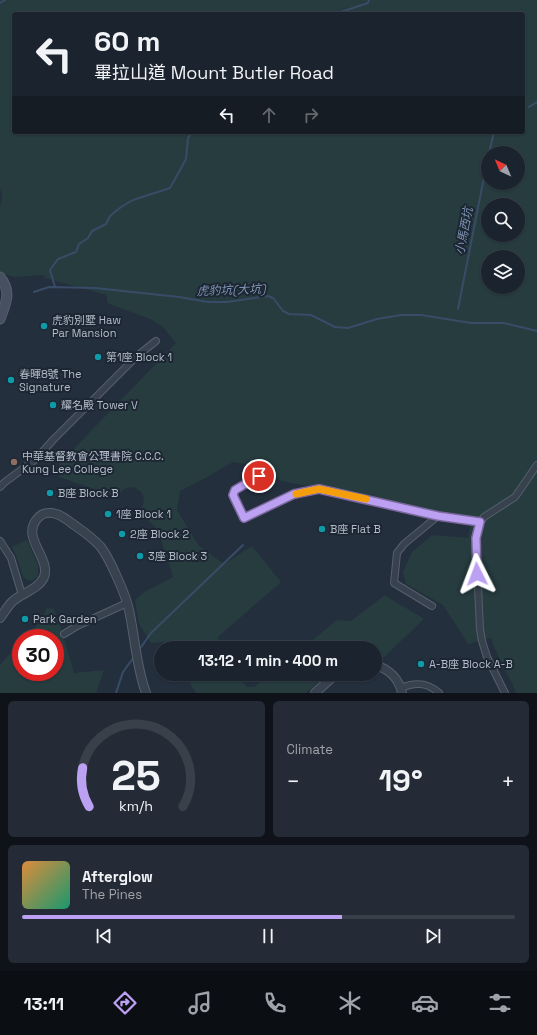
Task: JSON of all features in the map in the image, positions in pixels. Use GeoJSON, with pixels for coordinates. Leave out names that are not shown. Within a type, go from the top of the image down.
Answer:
{"type":"FeatureCollection","features":[{"type":"Feature","properties":{"kind":"main road"},"geometry":{"type":"LineString","coordinates":[[0,277],[6,287],[8,297],[0,319]]}},
{"type":"Feature","properties":{"kind":"street"},"geometry":{"type":"LineString","coordinates":[[0,487],[36,459],[137,356],[156,341]]}},
{"type":"Feature","properties":{"kind":"street"},"geometry":{"type":"LineString","coordinates":[[505,693],[487,657],[481,635],[476,544],[477,530],[480,522],[488,513],[515,496],[537,465]]}},
{"type":"Feature","properties":{"kind":"street"},"geometry":{"type":"LineString","coordinates":[[259,476],[235,490],[233,495],[244,518],[294,494],[319,489],[438,516],[480,522]]}},
{"type":"Feature","properties":{"kind":"street"},"geometry":{"type":"LineString","coordinates":[[0,618],[10,603],[39,584],[44,576],[44,565],[33,538],[32,529],[34,523],[44,514],[58,514],[87,534],[100,547],[108,559],[127,603],[136,654],[146,693]]}},
{"type":"Feature","properties":{"kind":"street"},"geometry":{"type":"LineString","coordinates":[[432,606],[394,583],[397,553],[404,544],[438,516]]}},
{"type":"Feature","properties":{"kind":"street"},"geometry":{"type":"LineString","coordinates":[[0,541],[9,554],[22,595]]}},
{"type":"Feature","properties":{"kind":"street"},"geometry":{"type":"LineString","coordinates":[[64,634],[77,626],[127,603]]}},
{"type":"Feature","properties":{"kind":"street"},"geometry":{"type":"LineString","coordinates":[[382,668],[388,671],[394,677],[401,691],[410,684],[421,684],[432,687],[440,693]]}},
{"type":"Feature","properties":{"kind":"street"},"geometry":{"type":"LineString","coordinates":[[315,693],[328,681]]}},
{"type":"Feature","properties":{"kind":"green space"},"geometry":{"type":"Polygon","coordinates":[[[0,0],[537,0],[537,693],[516,693],[496,652],[491,638],[468,644],[443,605],[406,584],[403,572],[412,552],[432,535],[468,538],[472,520],[323,486],[302,485],[281,481],[265,467],[233,462],[180,491],[177,510],[199,546],[224,564],[252,546],[281,582],[218,637],[219,641],[154,641],[154,643],[151,643],[139,624],[135,600],[144,592],[173,577],[158,530],[139,511],[143,504],[144,498],[142,493],[133,487],[127,488],[122,491],[118,497],[59,477],[59,464],[176,343],[162,326],[150,319],[107,303],[107,295],[45,278],[43,275],[15,277],[0,273],[0,206],[2,198],[0,189],[0,0]]]}},
{"type":"Feature","properties":{"kind":"green space"},"geometry":{"type":"Polygon","coordinates":[[[27,540],[38,565],[38,576],[32,581],[23,577],[12,547],[27,540]]]}},
{"type":"Feature","properties":{"kind":"green space"},"geometry":{"type":"Polygon","coordinates":[[[385,595],[424,619],[382,659],[382,641],[312,641],[337,620],[351,621],[385,595]]]}},
{"type":"Feature","properties":{"kind":"green space"},"geometry":{"type":"Polygon","coordinates":[[[47,608],[54,609],[61,629],[33,629],[40,622],[47,608]]]}},
{"type":"Feature","properties":{"kind":"green space"},"geometry":{"type":"Polygon","coordinates":[[[64,639],[74,673],[104,670],[96,693],[0,693],[0,665],[12,651],[12,681],[64,681],[64,639]]]}},
{"type":"Feature","properties":{"kind":"green space"},"geometry":{"type":"Polygon","coordinates":[[[189,681],[241,681],[247,687],[254,687],[262,681],[320,681],[306,693],[196,693],[189,681]]]}},
{"type":"Feature","properties":{"kind":"waterway"},"geometry":{"type":"LineString","coordinates":[[0,3],[5,0]]}},
{"type":"Feature","properties":{"kind":"waterway"},"geometry":{"type":"LineString","coordinates":[[341,12],[368,3],[369,0]]}},
{"type":"Feature","properties":{"kind":"waterway","name":"小馬西坑"},"geometry":{"type":"LineString","coordinates":[[529,107],[537,102]]}},
{"type":"Feature","properties":{"kind":"waterway"},"geometry":{"type":"LineString","coordinates":[[55,287],[50,270],[58,259],[76,252],[79,244],[88,238],[92,231],[106,224],[110,216],[121,207],[133,200],[170,188],[186,159],[188,138],[191,134]]}},
{"type":"Feature","properties":{"kind":"waterway","name":"小馬西坑"},"geometry":{"type":"LineString","coordinates":[[491,146],[494,134]]}},
{"type":"Feature","properties":{"kind":"waterway","name":"小馬西坑"},"geometry":{"type":"LineString","coordinates":[[458,309],[481,190]]}},
{"type":"Feature","properties":{"kind":"waterway","name":"虎豹坑(大坑)"},"geometry":{"type":"LineString","coordinates":[[34,292],[49,287],[95,288],[179,297],[208,302],[227,302],[268,296],[273,298],[283,311],[289,314],[311,315],[335,327],[348,328],[377,319],[401,315],[421,315],[471,323],[504,323],[537,331]]}},
{"type":"Feature","properties":{"kind":"waterway"},"geometry":{"type":"LineString","coordinates":[[139,650],[151,633],[243,545]]}},
{"type":"Feature","properties":{"kind":"waterway"},"geometry":{"type":"LineString","coordinates":[[116,693],[123,672],[134,657]]}},
{"type":"Feature","properties":{"kind":"slow traffic"},"geometry":{"type":"LineString","coordinates":[[296,494],[319,489],[353,495],[366,499]]}},
{"type":"Feature","properties":{"kind":"place","name":"虎豹別墅 Haw Par Mansion"},"geometry":{"type":"Point","coordinates":[44,326]}},
{"type":"Feature","properties":{"kind":"place","name":"第1座 Block 1"},"geometry":{"type":"Point","coordinates":[98,357]}},
{"type":"Feature","properties":{"kind":"place","name":"春暉8號 The Signature"},"geometry":{"type":"Point","coordinates":[11,380]}},
{"type":"Feature","properties":{"kind":"place","name":"耀名殿 Tower V"},"geometry":{"type":"Point","coordinates":[53,405]}},
{"type":"Feature","properties":{"kind":"place","name":"中華基督教會公理書院 C.C.C. Kung Lee College"},"geometry":{"type":"Point","coordinates":[14,462]}},
{"type":"Feature","properties":{"kind":"place","name":"B座 Block B"},"geometry":{"type":"Point","coordinates":[50,493]}},
{"type":"Feature","properties":{"kind":"place","name":"1座 Block 1"},"geometry":{"type":"Point","coordinates":[108,514]}},
{"type":"Feature","properties":{"kind":"place","name":"B座 Flat B"},"geometry":{"type":"Point","coordinates":[322,529]}},
{"type":"Feature","properties":{"kind":"place","name":"2座 Block 2"},"geometry":{"type":"Point","coordinates":[122,534]}},
{"type":"Feature","properties":{"kind":"place","name":"3座 Block 3"},"geometry":{"type":"Point","coordinates":[140,556]}},
{"type":"Feature","properties":{"kind":"place","name":"Park Garden"},"geometry":{"type":"Point","coordinates":[25,619]}},
{"type":"Feature","properties":{"kind":"place","name":"A-B座 Block A-B"},"geometry":{"type":"Point","coordinates":[421,664]}},
{"type":"Feature","properties":{"kind":"route"},"geometry":{"type":"LineString","coordinates":[[259,476],[235,490],[233,495],[244,518],[294,494],[319,489],[353,495],[438,516],[480,522],[476,538],[477,574]]}}]}
